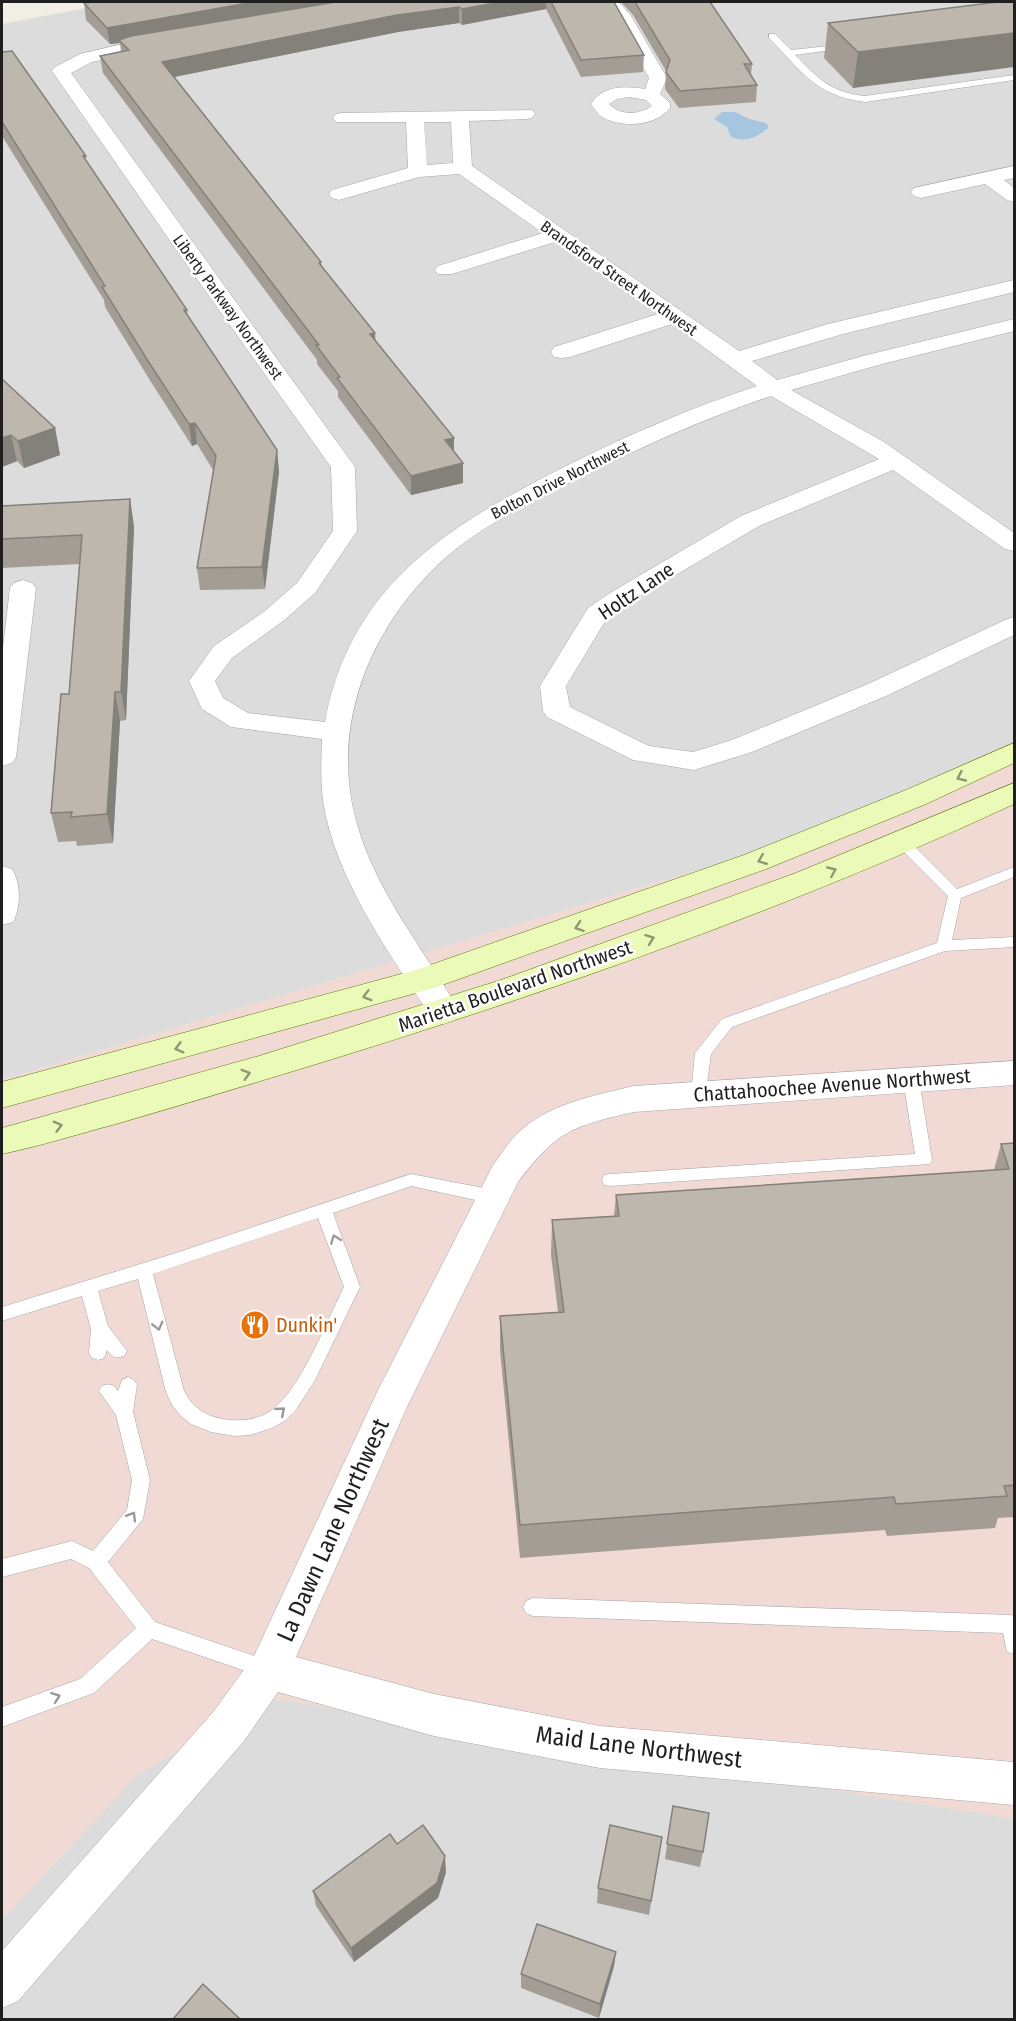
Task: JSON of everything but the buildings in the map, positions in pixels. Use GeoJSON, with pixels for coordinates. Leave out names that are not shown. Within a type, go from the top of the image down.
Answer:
{"type":"FeatureCollection","features":[{"type":"Feature","properties":{"kind":"main road"},"geometry":{"type":"LineString","coordinates":[[2,1095],[423,980],[755,862],[916,797],[1014,752]]}},
{"type":"Feature","properties":{"kind":"main road","name":"Marietta Boulevard Northwest"},"geometry":{"type":"LineString","coordinates":[[2,1141],[309,1056],[444,1012],[784,890],[1014,793]]}},
{"type":"Feature","properties":{"kind":"street"},"geometry":{"type":"LineString","coordinates":[[610,2],[623,16],[658,78],[651,95]]}},
{"type":"Feature","properties":{"kind":"street","name":"Liberty Parkway Northwest"},"geometry":{"type":"LineString","coordinates":[[177,37],[132,45],[86,58],[61,71],[189,254],[343,467],[345,531],[306,588],[274,616],[223,652],[202,681],[212,703],[241,722],[335,732]]}},
{"type":"Feature","properties":{"kind":"street"},"geometry":{"type":"LineString","coordinates":[[342,118],[526,114]]}},
{"type":"Feature","properties":{"kind":"street"},"geometry":{"type":"LineString","coordinates":[[339,195],[418,171],[463,168],[460,116]]}},
{"type":"Feature","properties":{"kind":"street"},"geometry":{"type":"LineString","coordinates":[[415,117],[418,171]]}},
{"type":"Feature","properties":{"kind":"street","name":"Brandsford Street Northwest"},"geometry":{"type":"LineString","coordinates":[[463,168],[774,388]]}},
{"type":"Feature","properties":{"kind":"street"},"geometry":{"type":"LineString","coordinates":[[921,192],[1014,172]]}},
{"type":"Feature","properties":{"kind":"street"},"geometry":{"type":"LineString","coordinates":[[988,178],[1014,196]]}},
{"type":"Feature","properties":{"kind":"street"},"geometry":{"type":"LineString","coordinates":[[445,270],[556,235]]}},
{"type":"Feature","properties":{"kind":"street"},"geometry":{"type":"LineString","coordinates":[[736,359],[836,329],[1012,286]]}},
{"type":"Feature","properties":{"kind":"street"},"geometry":{"type":"LineString","coordinates":[[562,352],[674,316]]}},
{"type":"Feature","properties":{"kind":"street","name":"Bolton Drive Northwest"},"geometry":{"type":"LineString","coordinates":[[444,1012],[368,890],[349,848],[338,803],[334,772],[335,732],[352,668],[374,625],[396,594],[449,543],[508,504],[621,447],[774,388],[858,363],[1014,325]]}},
{"type":"Feature","properties":{"kind":"street"},"geometry":{"type":"LineString","coordinates":[[774,388],[809,411],[877,447],[1014,544]]}},
{"type":"Feature","properties":{"kind":"street","name":"Holtz Lane"},"geometry":{"type":"LineString","coordinates":[[895,461],[750,521],[597,613],[553,686],[557,711],[643,754],[694,760],[742,746],[877,690],[1014,624]]}},
{"type":"Feature","properties":{"kind":"street"},"geometry":{"type":"LineString","coordinates":[[2,757],[23,588]]}},
{"type":"Feature","properties":{"kind":"street"},"geometry":{"type":"LineString","coordinates":[[2,876],[4,906],[2,915]]}},
{"type":"Feature","properties":{"kind":"street","name":"Chattahoochee Avenue Northwest"},"geometry":{"type":"LineString","coordinates":[[650,1098],[1014,1073]]}},
{"type":"Feature","properties":{"kind":"street","name":"La Dawn Lane Northwest"},"geometry":{"type":"LineString","coordinates":[[2,1985],[230,1726],[269,1670],[390,1403],[505,1174],[529,1143],[550,1127],[579,1112],[650,1098]]}},
{"type":"Feature","properties":{"kind":"street","name":"Maid Lane Northwest"},"geometry":{"type":"LineString","coordinates":[[269,1670],[434,1715],[600,1747],[1014,1784]]}},
{"type":"Feature","properties":{"kind":"lane"},"geometry":{"type":"LineString","coordinates":[[772,36],[821,86],[842,96],[865,99],[1014,78]]}},
{"type":"Feature","properties":{"kind":"lane"},"geometry":{"type":"LineString","coordinates":[[789,53],[858,44]]}},
{"type":"Feature","properties":{"kind":"lane"},"geometry":{"type":"LineString","coordinates":[[902,842],[956,895]]}},
{"type":"Feature","properties":{"kind":"lane"},"geometry":{"type":"LineString","coordinates":[[956,895],[1014,872]]}},
{"type":"Feature","properties":{"kind":"lane"},"geometry":{"type":"LineString","coordinates":[[944,946],[956,895]]}},
{"type":"Feature","properties":{"kind":"lane"},"geometry":{"type":"LineString","coordinates":[[699,1094],[702,1053],[728,1023],[944,946],[1014,942]]}},
{"type":"Feature","properties":{"kind":"lane"},"geometry":{"type":"LineString","coordinates":[[610,1180],[924,1160],[911,1080]]}},
{"type":"Feature","properties":{"kind":"lane"},"geometry":{"type":"LineString","coordinates":[[2,1314],[144,1270],[411,1180],[494,1197]]}},
{"type":"Feature","properties":{"kind":"lane"},"geometry":{"type":"LineString","coordinates":[[144,1270],[175,1392],[183,1410],[205,1424],[232,1429],[258,1426],[282,1413],[302,1388],[352,1287],[323,1209]]}},
{"type":"Feature","properties":{"kind":"lane"},"geometry":{"type":"LineString","coordinates":[[88,1287],[100,1329],[98,1353]]}},
{"type":"Feature","properties":{"kind":"lane"},"geometry":{"type":"LineString","coordinates":[[100,1329],[118,1351]]}},
{"type":"Feature","properties":{"kind":"lane"},"geometry":{"type":"LineString","coordinates":[[96,1562],[136,1513],[141,1480],[124,1412],[128,1385]]}},
{"type":"Feature","properties":{"kind":"lane"},"geometry":{"type":"LineString","coordinates":[[108,1391],[124,1412]]}},
{"type":"Feature","properties":{"kind":"lane"},"geometry":{"type":"LineString","coordinates":[[2,1568],[72,1550],[96,1562],[149,1629],[269,1670]]}},
{"type":"Feature","properties":{"kind":"lane"},"geometry":{"type":"LineString","coordinates":[[533,1608],[1011,1624],[1014,1645]]}},
{"type":"Feature","properties":{"kind":"lane"},"geometry":{"type":"LineString","coordinates":[[2,1717],[87,1686],[149,1629]]}},
{"type":"Feature","properties":{"kind":"shaded area"},"geometry":{"type":"Polygon","coordinates":[[[119,2],[1014,2],[1014,742],[784,844],[2,1080],[2,24],[119,2]]]}},
{"type":"Feature","properties":{"kind":"shaded area"},"geometry":{"type":"Polygon","coordinates":[[[1014,742],[1014,1819],[264,1697],[136,1776],[2,1920],[2,1080],[784,844],[1014,742]]]}},
{"type":"Feature","properties":{"kind":"shaded area"},"geometry":{"type":"Polygon","coordinates":[[[264,1697],[1014,1819],[1014,2019],[2,2019],[2,1920],[136,1776],[264,1697]]]}},
{"type":"Feature","properties":{"kind":"water"},"geometry":{"type":"Polygon","coordinates":[[[722,112],[735,112],[749,119],[766,123],[769,127],[751,138],[736,139],[731,137],[727,127],[714,119],[722,112]]]}},
{"type":"Feature","properties":{"kind":"place","name":"Dunkin'"},"geometry":{"type":"Point","coordinates":[255,1325]}}]}
